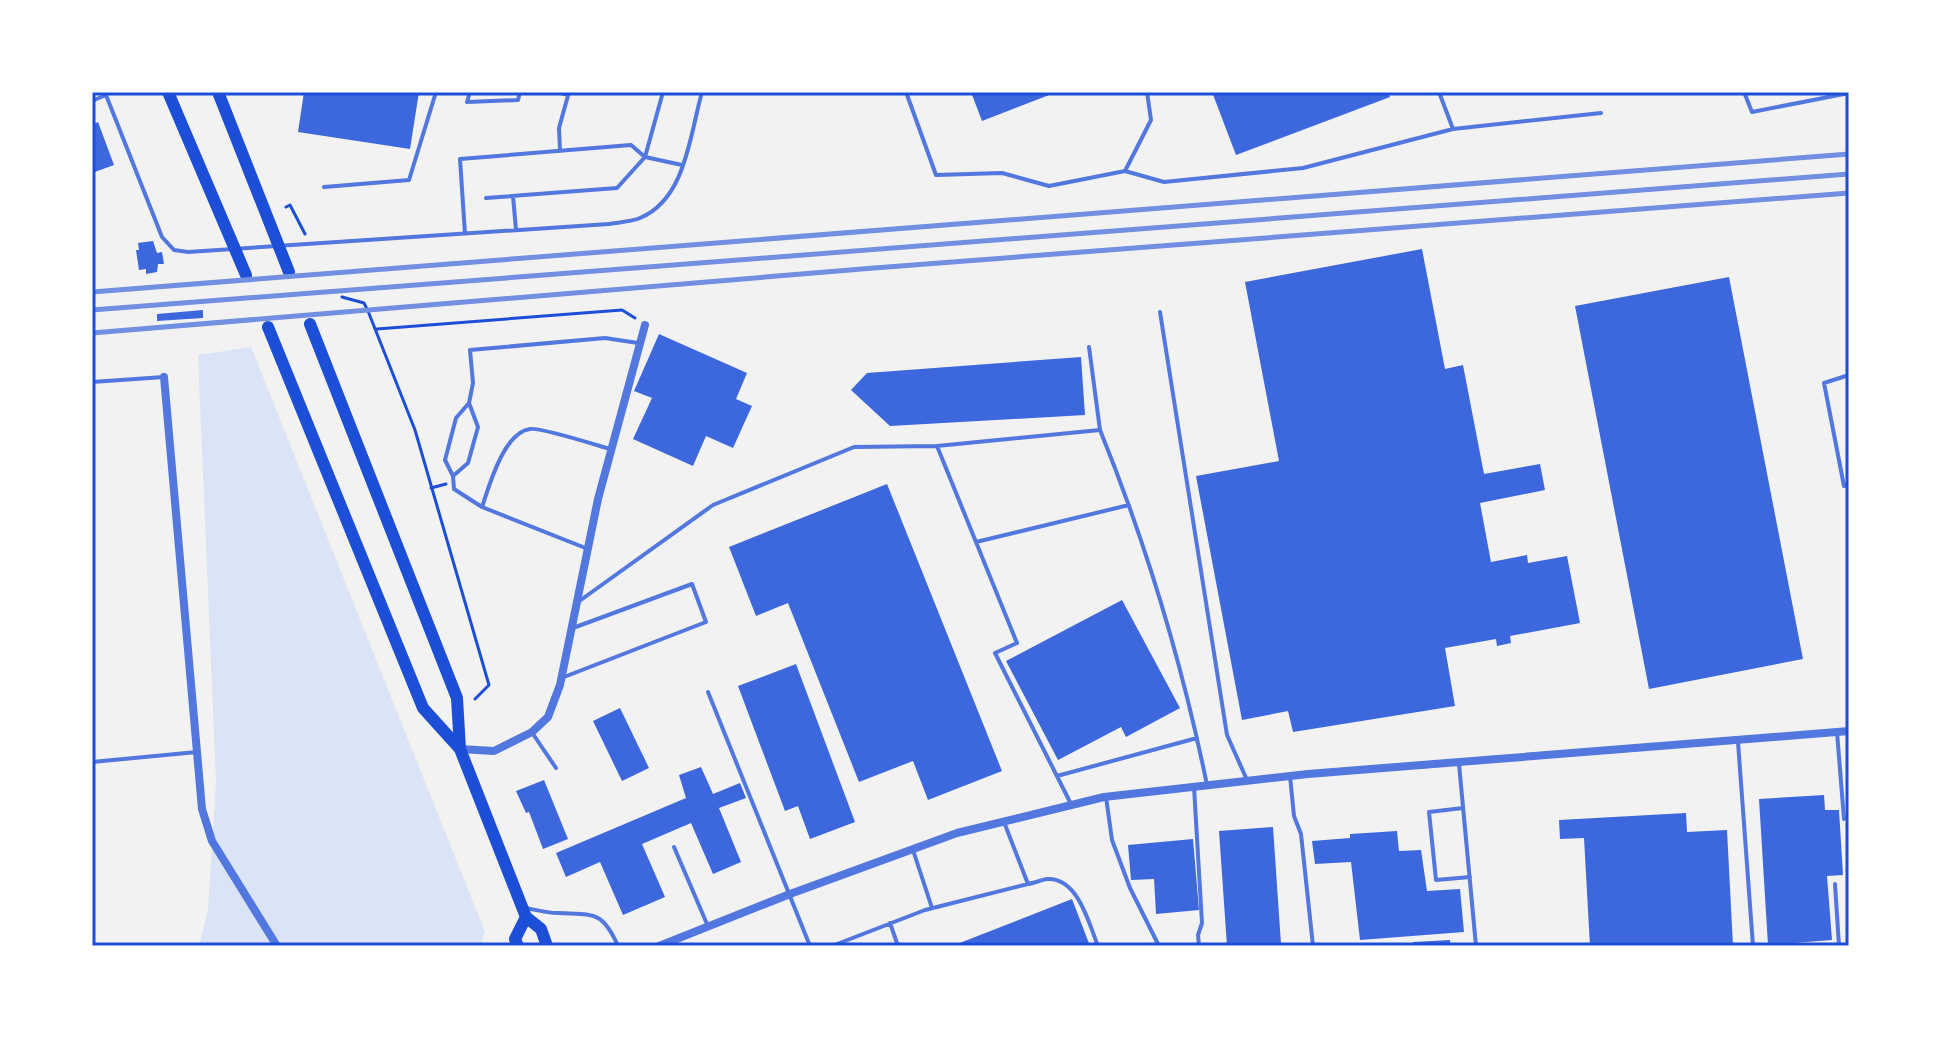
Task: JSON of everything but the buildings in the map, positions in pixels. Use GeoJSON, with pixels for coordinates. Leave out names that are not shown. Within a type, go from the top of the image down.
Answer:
{"type":"FeatureCollection","features":[{"type":"Feature","properties":{"kind":"main road"},"geometry":{"type":"LineString","coordinates":[[168,92],[246,275]]}},
{"type":"Feature","properties":{"kind":"main road"},"geometry":{"type":"LineString","coordinates":[[218,92],[289,272]]}},
{"type":"Feature","properties":{"kind":"main road"},"geometry":{"type":"LineString","coordinates":[[310,324],[457,698],[460,749],[524,912],[541,929],[547,946]]}},
{"type":"Feature","properties":{"kind":"main road"},"geometry":{"type":"LineString","coordinates":[[268,327],[423,708],[460,749]]}},
{"type":"Feature","properties":{"kind":"main road"},"geometry":{"type":"LineString","coordinates":[[518,946],[515,939],[524,912]]}},
{"type":"Feature","properties":{"kind":"street"},"geometry":{"type":"LineString","coordinates":[[460,749],[494,751],[532,732],[548,717],[561,678],[611,449],[645,325]]}},
{"type":"Feature","properties":{"kind":"street"},"geometry":{"type":"LineString","coordinates":[[164,377],[202,809],[212,841],[277,946]]}},
{"type":"Feature","properties":{"kind":"street"},"geometry":{"type":"LineString","coordinates":[[659,946],[681,942],[708,927],[912,849],[1106,797],[1290,776],[1849,731]]}},
{"type":"Feature","properties":{"kind":"lane"},"geometry":{"type":"LineString","coordinates":[[324,187],[409,180],[436,92]]}},
{"type":"Feature","properties":{"kind":"lane"},"geometry":{"type":"LineString","coordinates":[[470,92],[467,102],[518,100],[520,92]]}},
{"type":"Feature","properties":{"kind":"lane"},"geometry":{"type":"LineString","coordinates":[[558,92],[569,94],[559,128],[560,150]]}},
{"type":"Feature","properties":{"kind":"lane"},"geometry":{"type":"LineString","coordinates":[[486,198],[617,188],[645,157],[663,92]]}},
{"type":"Feature","properties":{"kind":"lane"},"geometry":{"type":"LineString","coordinates":[[92,101],[106,95],[162,237],[174,250],[188,252],[609,224],[639,219],[657,208],[677,182],[702,92]]}},
{"type":"Feature","properties":{"kind":"lane"},"geometry":{"type":"LineString","coordinates":[[906,92],[936,175],[1002,173],[1049,186],[1125,171],[1164,182],[1303,168],[1453,129],[1601,113]]}},
{"type":"Feature","properties":{"kind":"lane"},"geometry":{"type":"LineString","coordinates":[[1125,171],[1151,120],[1147,92]]}},
{"type":"Feature","properties":{"kind":"lane"},"geometry":{"type":"LineString","coordinates":[[1439,92],[1453,129]]}},
{"type":"Feature","properties":{"kind":"lane"},"geometry":{"type":"LineString","coordinates":[[1744,92],[1752,112],[1849,93]]}},
{"type":"Feature","properties":{"kind":"lane"},"geometry":{"type":"LineString","coordinates":[[465,234],[460,159],[631,145],[645,157],[682,165]]}},
{"type":"Feature","properties":{"kind":"lane"},"geometry":{"type":"LineString","coordinates":[[513,196],[516,230]]}},
{"type":"Feature","properties":{"kind":"lane"},"geometry":{"type":"LineString","coordinates":[[1160,312],[1227,735],[1247,780]]}},
{"type":"Feature","properties":{"kind":"lane"},"geometry":{"type":"LineString","coordinates":[[588,549],[482,507],[454,489],[445,460],[456,418],[469,403],[473,383],[470,350],[605,338],[640,344]]}},
{"type":"Feature","properties":{"kind":"lane"},"geometry":{"type":"LineString","coordinates":[[1089,347],[1100,430],[1130,505],[1168,621],[1207,785]]}},
{"type":"Feature","properties":{"kind":"lane"},"geometry":{"type":"LineString","coordinates":[[1849,375],[1824,383],[1844,486],[1849,485]]}},
{"type":"Feature","properties":{"kind":"lane"},"geometry":{"type":"LineString","coordinates":[[92,382],[164,377]]}},
{"type":"Feature","properties":{"kind":"lane"},"geometry":{"type":"LineString","coordinates":[[453,479],[468,463],[478,427],[469,403]]}},
{"type":"Feature","properties":{"kind":"lane"},"geometry":{"type":"LineString","coordinates":[[482,507],[501,456],[516,435],[531,428],[611,449]]}},
{"type":"Feature","properties":{"kind":"lane"},"geometry":{"type":"LineString","coordinates":[[576,604],[713,505],[854,447],[937,446],[1100,430]]}},
{"type":"Feature","properties":{"kind":"lane"},"geometry":{"type":"LineString","coordinates":[[937,446],[1017,643],[995,653],[1072,805]]}},
{"type":"Feature","properties":{"kind":"lane"},"geometry":{"type":"LineString","coordinates":[[976,542],[1130,505]]}},
{"type":"Feature","properties":{"kind":"lane"},"geometry":{"type":"LineString","coordinates":[[561,678],[706,622],[692,584],[571,629]]}},
{"type":"Feature","properties":{"kind":"lane"},"geometry":{"type":"LineString","coordinates":[[708,692],[810,946]]}},
{"type":"Feature","properties":{"kind":"lane"},"geometry":{"type":"LineString","coordinates":[[532,732],[556,768]]}},
{"type":"Feature","properties":{"kind":"lane"},"geometry":{"type":"LineString","coordinates":[[1837,732],[1844,819]]}},
{"type":"Feature","properties":{"kind":"lane"},"geometry":{"type":"LineString","coordinates":[[1057,776],[1197,738]]}},
{"type":"Feature","properties":{"kind":"lane"},"geometry":{"type":"LineString","coordinates":[[1738,740],[1753,946]]}},
{"type":"Feature","properties":{"kind":"lane"},"geometry":{"type":"LineString","coordinates":[[92,762],[197,752]]}},
{"type":"Feature","properties":{"kind":"lane"},"geometry":{"type":"LineString","coordinates":[[1459,762],[1476,946]]}},
{"type":"Feature","properties":{"kind":"lane"},"geometry":{"type":"LineString","coordinates":[[1290,776],[1294,816],[1301,834],[1313,946]]}},
{"type":"Feature","properties":{"kind":"lane"},"geometry":{"type":"LineString","coordinates":[[1194,787],[1202,923],[1198,935],[1199,946]]}},
{"type":"Feature","properties":{"kind":"lane"},"geometry":{"type":"LineString","coordinates":[[1106,797],[1112,840],[1130,888],[1159,946]]}},
{"type":"Feature","properties":{"kind":"lane"},"geometry":{"type":"LineString","coordinates":[[1463,808],[1429,812],[1436,880],[1470,877]]}},
{"type":"Feature","properties":{"kind":"lane"},"geometry":{"type":"LineString","coordinates":[[1004,822],[1028,884]]}},
{"type":"Feature","properties":{"kind":"lane"},"geometry":{"type":"LineString","coordinates":[[674,847],[708,927]]}},
{"type":"Feature","properties":{"kind":"lane"},"geometry":{"type":"LineString","coordinates":[[912,849],[932,908]]}},
{"type":"Feature","properties":{"kind":"lane"},"geometry":{"type":"LineString","coordinates":[[832,946],[932,908],[1049,879],[1065,884],[1075,894],[1098,946]]}},
{"type":"Feature","properties":{"kind":"lane"},"geometry":{"type":"LineString","coordinates":[[1835,884],[1839,946]]}},
{"type":"Feature","properties":{"kind":"lane"},"geometry":{"type":"LineString","coordinates":[[524,912],[590,913],[609,926],[618,946]]}},
{"type":"Feature","properties":{"kind":"lane"},"geometry":{"type":"LineString","coordinates":[[890,923],[898,946]]}},
{"type":"Feature","properties":{"kind":"lane"},"geometry":{"type":"LineString","coordinates":[[854,938],[858,946]]}},
{"type":"Feature","properties":{"kind":"path"},"geometry":{"type":"LineString","coordinates":[[286,207],[290,205],[305,234]]}},
{"type":"Feature","properties":{"kind":"path"},"geometry":{"type":"LineString","coordinates":[[342,297],[364,303],[415,430],[489,685],[475,699]]}},
{"type":"Feature","properties":{"kind":"path"},"geometry":{"type":"LineString","coordinates":[[377,329],[622,310],[645,325]]}},
{"type":"Feature","properties":{"kind":"path"},"geometry":{"type":"LineString","coordinates":[[431,488],[453,479]]}},
{"type":"Feature","properties":{"kind":"shaded area"},"geometry":{"type":"Polygon","coordinates":[[[251,347],[485,932],[480,946],[199,946],[208,910],[216,783],[198,355],[251,347]]]}},
{"type":"Feature","properties":{"kind":"railway"},"geometry":{"type":"LineString","coordinates":[[92,292],[1849,154]]}},
{"type":"Feature","properties":{"kind":"railway"},"geometry":{"type":"LineString","coordinates":[[92,310],[1849,174]]}},
{"type":"Feature","properties":{"kind":"railway"},"geometry":{"type":"LineString","coordinates":[[92,333],[874,268],[1849,193]]}}]}
